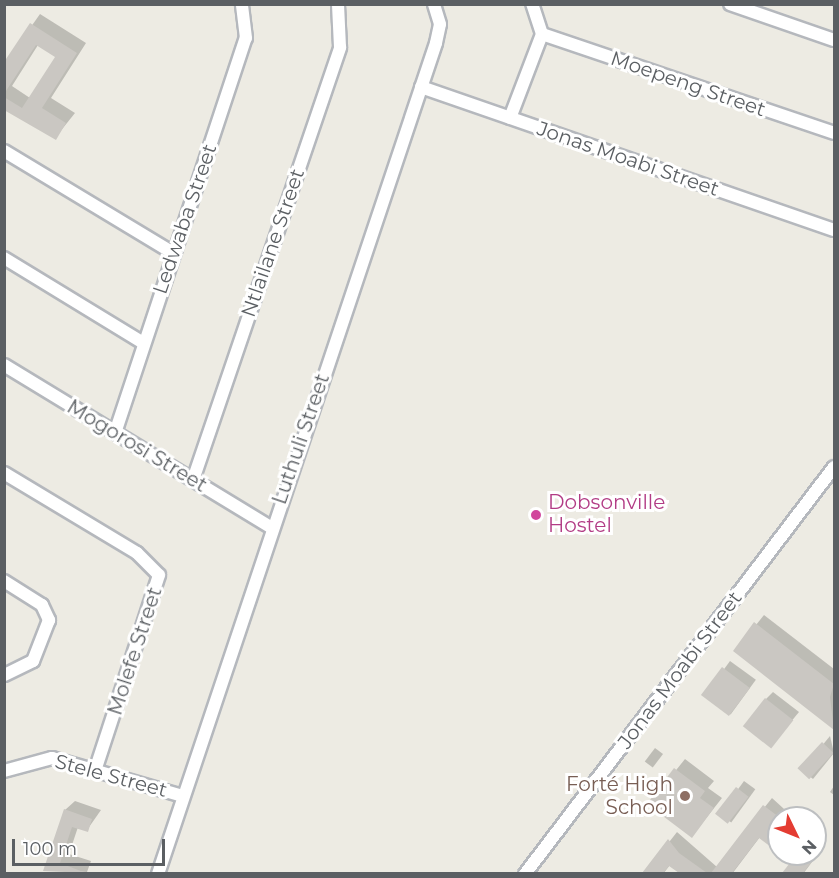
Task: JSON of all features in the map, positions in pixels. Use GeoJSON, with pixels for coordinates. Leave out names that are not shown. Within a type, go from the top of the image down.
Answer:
{"type":"FeatureCollection","features":[{"type":"Feature","properties":{"kind":"street","name":"Ledwaba Street"},"geometry":{"type":"LineString","coordinates":[[115,433],[172,253],[246,38],[242,4]]}},
{"type":"Feature","properties":{"kind":"street","name":"Ntlailane Street"},"geometry":{"type":"LineString","coordinates":[[193,480],[340,47],[338,4]]}},
{"type":"Feature","properties":{"kind":"street","name":"Luthuli Street"},"geometry":{"type":"LineString","coordinates":[[158,873],[270,527],[439,33],[434,4]]}},
{"type":"Feature","properties":{"kind":"street"},"geometry":{"type":"LineString","coordinates":[[510,118],[542,34],[532,4]]}},
{"type":"Feature","properties":{"kind":"street"},"geometry":{"type":"LineString","coordinates":[[730,4],[834,40]]}},
{"type":"Feature","properties":{"kind":"street","name":"Moepeng Street"},"geometry":{"type":"LineString","coordinates":[[542,34],[834,133]]}},
{"type":"Feature","properties":{"kind":"street","name":"Jonas Moabi Street"},"geometry":{"type":"LineString","coordinates":[[421,87],[834,230]]}},
{"type":"Feature","properties":{"kind":"street"},"geometry":{"type":"LineString","coordinates":[[4,151],[172,253]]}},
{"type":"Feature","properties":{"kind":"street"},"geometry":{"type":"LineString","coordinates":[[4,258],[143,343]]}},
{"type":"Feature","properties":{"kind":"street","name":"Mogorosi Street"},"geometry":{"type":"LineString","coordinates":[[4,365],[270,527]]}},
{"type":"Feature","properties":{"kind":"street","name":"Jonas Moabi Street"},"geometry":{"type":"LineString","coordinates":[[525,873],[834,467]]}},
{"type":"Feature","properties":{"kind":"street","name":"Molefe Street"},"geometry":{"type":"LineString","coordinates":[[4,473],[137,552],[159,575],[96,768]]}},
{"type":"Feature","properties":{"kind":"street"},"geometry":{"type":"LineString","coordinates":[[4,581],[42,605],[49,620],[33,661],[4,675]]}},
{"type":"Feature","properties":{"kind":"street","name":"Stele Street"},"geometry":{"type":"LineString","coordinates":[[4,771],[52,758],[96,768],[183,796]]}},
{"type":"Feature","properties":{"kind":"building"},"geometry":{"type":"Polygon","coordinates":[[[30,23],[77,53],[42,108],[66,123],[56,140],[4,110],[4,97],[22,108],[55,57],[36,45],[4,94],[4,62],[30,23]]]}},
{"type":"Feature","properties":{"kind":"building"},"geometry":{"type":"Polygon","coordinates":[[[754,622],[834,684],[830,697],[834,730],[733,651],[754,622]]]}},
{"type":"Feature","properties":{"kind":"building"},"geometry":{"type":"Polygon","coordinates":[[[722,667],[750,688],[729,716],[701,695],[722,667]]]}},
{"type":"Feature","properties":{"kind":"building"},"geometry":{"type":"Polygon","coordinates":[[[765,698],[793,720],[771,749],[743,726],[765,698]]]}},
{"type":"Feature","properties":{"kind":"building"},"geometry":{"type":"Polygon","coordinates":[[[822,742],[834,753],[809,779],[797,768],[822,742]]]}},
{"type":"Feature","properties":{"kind":"building"},"geometry":{"type":"Polygon","coordinates":[[[674,768],[705,791],[700,798],[714,808],[692,838],[647,804],[674,768]]]}},
{"type":"Feature","properties":{"kind":"building"},"geometry":{"type":"Polygon","coordinates":[[[736,787],[749,797],[728,824],[715,814],[736,787]]]}},
{"type":"Feature","properties":{"kind":"building"},"geometry":{"type":"Polygon","coordinates":[[[763,805],[767,808],[767,844],[759,838],[732,873],[711,873],[763,805]]]}},
{"type":"Feature","properties":{"kind":"building"},"geometry":{"type":"Polygon","coordinates":[[[64,809],[92,819],[88,832],[72,827],[60,863],[86,873],[43,871],[64,809]]]}},
{"type":"Feature","properties":{"kind":"building"},"geometry":{"type":"Polygon","coordinates":[[[668,839],[679,853],[707,873],[679,873],[669,866],[663,873],[642,873],[668,839]]]}},
{"type":"Feature","properties":{"kind":"building"},"geometry":{"type":"Polygon","coordinates":[[[788,866],[808,866],[803,873],[782,873],[788,866]]]}},
{"type":"Feature","properties":{"kind":"place","name":"Dobsonville Hostel"},"geometry":{"type":"Point","coordinates":[536,515]}},
{"type":"Feature","properties":{"kind":"place","name":"Forté High School"},"geometry":{"type":"Point","coordinates":[685,796]}}]}
